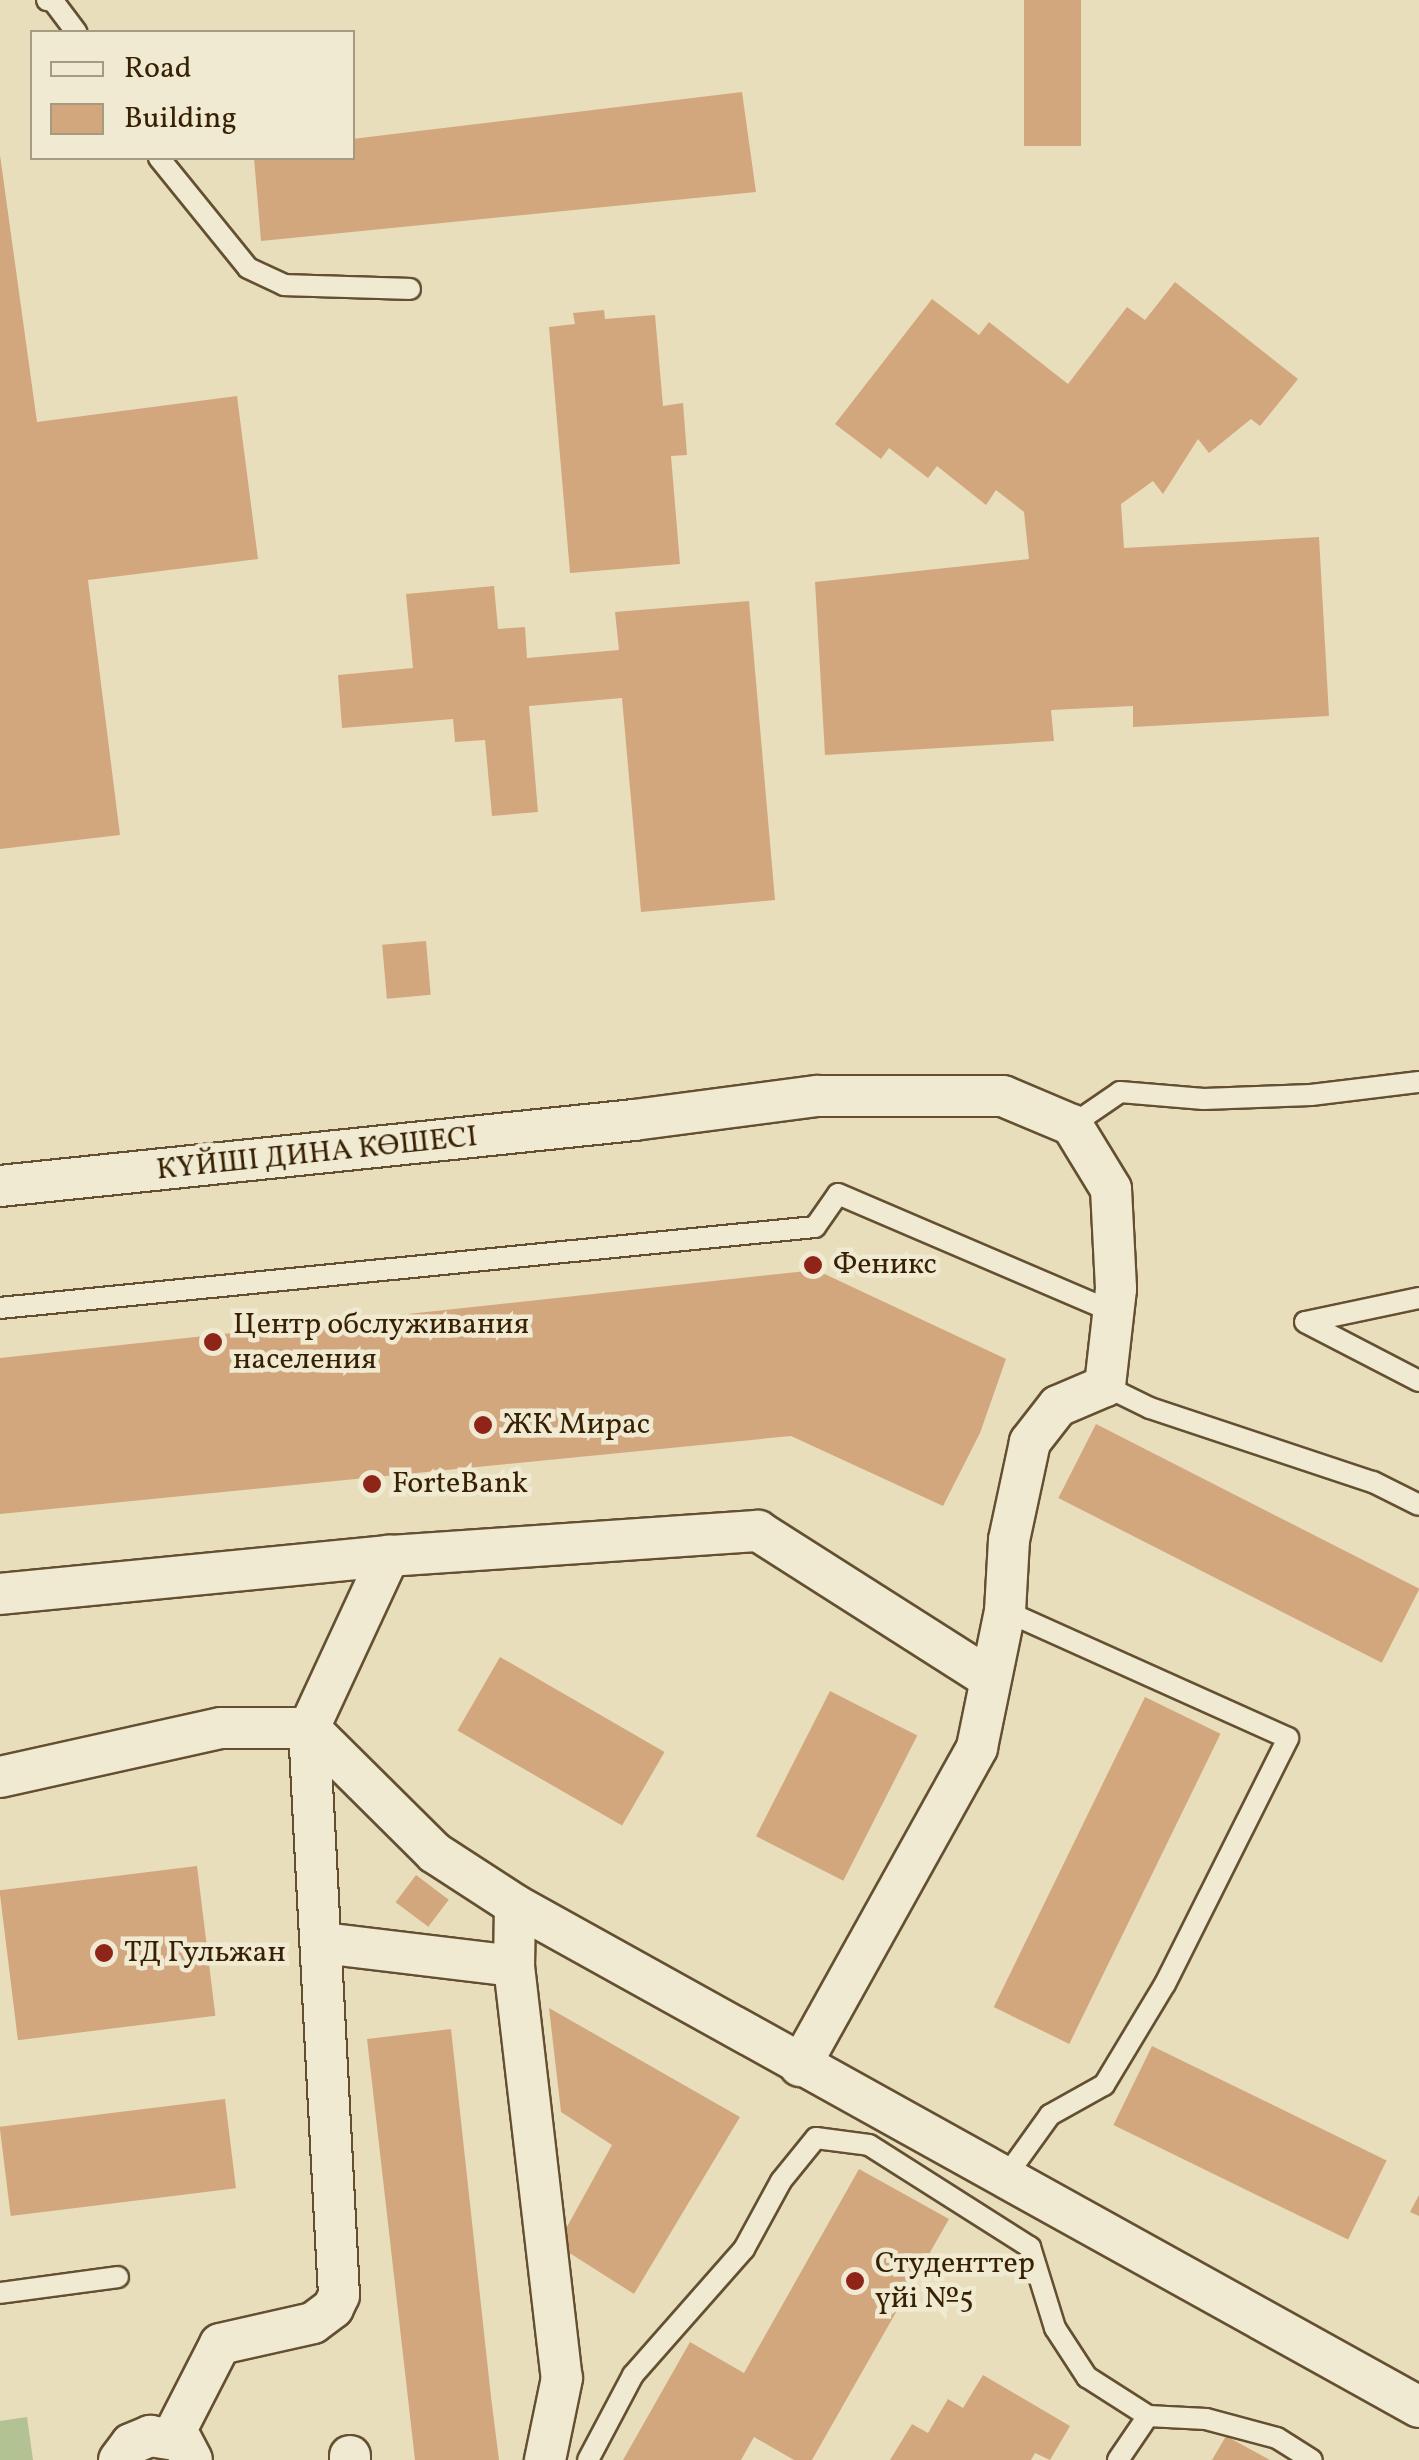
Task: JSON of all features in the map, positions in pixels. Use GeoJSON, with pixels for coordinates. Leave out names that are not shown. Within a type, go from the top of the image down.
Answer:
{"type":"FeatureCollection","features":[{"type":"Feature","properties":{"kind":"street","name":"КҮЙШІ ДИНА КӨШЕСІ"},"geometry":{"type":"LineString","coordinates":[[0,1186],[634,1120],[816,1096],[1003,1096],[1072,1124]]}},
{"type":"Feature","properties":{"kind":"street"},"geometry":{"type":"LineString","coordinates":[[800,2066],[978,1748],[1005,1611],[1010,1540],[1030,1442],[1058,1406],[1105,1386],[1114,1312],[1111,1189],[1072,1124]]}},
{"type":"Feature","properties":{"kind":"street"},"geometry":{"type":"LineString","coordinates":[[0,1594],[389,1556],[758,1531],[989,1678]]}},
{"type":"Feature","properties":{"kind":"street"},"geometry":{"type":"LineString","coordinates":[[119,2460],[130,2444],[150,2436],[183,2448],[220,2344],[313,2324],[333,2308],[339,2295],[309,1728],[389,1556]]}},
{"type":"Feature","properties":{"kind":"street"},"geometry":{"type":"LineString","coordinates":[[0,1777],[221,1728],[309,1728],[435,1853],[514,1905],[1419,2407]]}},
{"type":"Feature","properties":{"kind":"street"},"geometry":{"type":"LineString","coordinates":[[514,1905],[514,1966],[562,2378],[545,2460]]}},
{"type":"Feature","properties":{"kind":"street"},"geometry":{"type":"LineString","coordinates":[[322,1942],[514,1966]]}},
{"type":"Feature","properties":{"kind":"lane"},"geometry":{"type":"LineString","coordinates":[[47,0],[74,30]]}},
{"type":"Feature","properties":{"kind":"lane"},"geometry":{"type":"LineString","coordinates":[[161,160],[248,268],[284,284],[410,289]]}},
{"type":"Feature","properties":{"kind":"lane"},"geometry":{"type":"LineString","coordinates":[[1072,1124],[1120,1092],[1204,1099],[1311,1095],[1419,1082]]}},
{"type":"Feature","properties":{"kind":"lane"},"geometry":{"type":"LineString","coordinates":[[0,1308],[815,1227],[838,1194],[1114,1312]]}},
{"type":"Feature","properties":{"kind":"lane"},"geometry":{"type":"LineString","coordinates":[[1419,1298],[1305,1322],[1419,1381]]}},
{"type":"Feature","properties":{"kind":"lane"},"geometry":{"type":"LineString","coordinates":[[1105,1386],[1150,1408],[1373,1482],[1419,1505]]}},
{"type":"Feature","properties":{"kind":"lane"},"geometry":{"type":"LineString","coordinates":[[1004,2179],[1050,2116],[1104,2085],[1166,1984],[1288,1738],[1005,1611]]}},
{"type":"Feature","properties":{"kind":"lane"},"geometry":{"type":"LineString","coordinates":[[588,2460],[633,2375],[744,2249],[781,2181],[816,2138],[869,2145],[1030,2247],[1055,2328],[1087,2376],[1148,2416],[1206,2419],[1277,2438],[1312,2460]]}},
{"type":"Feature","properties":{"kind":"lane"},"geometry":{"type":"LineString","coordinates":[[0,2293],[118,2276]]}},
{"type":"Feature","properties":{"kind":"lane"},"geometry":{"type":"LineString","coordinates":[[1118,2460],[1148,2416]]}},
{"type":"Feature","properties":{"kind":"green space"},"geometry":{"type":"Polygon","coordinates":[[[27,2417],[33,2460],[0,2460],[0,2421],[27,2417]]]}},
{"type":"Feature","properties":{"kind":"building"},"geometry":{"type":"Polygon","coordinates":[[[1024,0],[1081,0],[1081,146],[1024,146],[1024,0]]]}},
{"type":"Feature","properties":{"kind":"building"},"geometry":{"type":"Polygon","coordinates":[[[742,92],[756,192],[261,241],[254,160],[355,160],[355,139],[742,92]]]}},
{"type":"Feature","properties":{"kind":"building"},"geometry":{"type":"Polygon","coordinates":[[[0,155],[37,422],[237,396],[258,559],[88,580],[120,835],[0,849],[0,155]]]}},
{"type":"Feature","properties":{"kind":"building"},"geometry":{"type":"Polygon","coordinates":[[[1175,282],[1298,379],[1260,426],[1251,419],[1209,453],[1198,439],[1163,494],[1153,481],[1121,504],[1124,548],[1319,537],[1329,716],[1133,727],[1133,706],[1051,710],[1054,741],[825,755],[815,582],[1029,559],[1024,512],[996,490],[986,505],[937,466],[928,478],[889,448],[881,459],[835,424],[932,299],[979,335],[989,322],[1068,384],[1127,307],[1145,320],[1175,282]]]}},
{"type":"Feature","properties":{"kind":"building"},"geometry":{"type":"Polygon","coordinates":[[[604,310],[605,319],[655,315],[663,406],[683,403],[687,455],[671,456],[680,564],[570,573],[549,327],[575,324],[573,313],[604,310]]]}},
{"type":"Feature","properties":{"kind":"building"},"geometry":{"type":"Polygon","coordinates":[[[494,586],[498,629],[525,627],[527,658],[619,650],[615,612],[749,601],[775,900],[641,912],[622,698],[529,706],[538,812],[492,816],[485,740],[455,742],[453,719],[342,728],[338,675],[413,668],[406,594],[494,586]]]}},
{"type":"Feature","properties":{"kind":"building"},"geometry":{"type":"Polygon","coordinates":[[[426,941],[431,995],[387,999],[382,945],[426,941]]]}},
{"type":"Feature","properties":{"kind":"building"},"geometry":{"type":"Polygon","coordinates":[[[816,1270],[1006,1359],[980,1433],[943,1506],[791,1436],[0,1514],[0,1358],[816,1270]]]}},
{"type":"Feature","properties":{"kind":"building"},"geometry":{"type":"Polygon","coordinates":[[[1096,1424],[1419,1589],[1382,1663],[1058,1498],[1096,1424]]]}},
{"type":"Feature","properties":{"kind":"building"},"geometry":{"type":"Polygon","coordinates":[[[500,1657],[665,1752],[622,1826],[458,1731],[500,1657]]]}},
{"type":"Feature","properties":{"kind":"building"},"geometry":{"type":"Polygon","coordinates":[[[830,1691],[917,1735],[843,1881],[756,1836],[830,1691]]]}},
{"type":"Feature","properties":{"kind":"building"},"geometry":{"type":"Polygon","coordinates":[[[1145,1697],[1220,1734],[1069,2044],[994,2007],[1145,1697]]]}},
{"type":"Feature","properties":{"kind":"building","name":"ТД Гульжан"},"geometry":{"type":"Polygon","coordinates":[[[197,1866],[215,2016],[18,2040],[0,1890],[197,1866]]]}},
{"type":"Feature","properties":{"kind":"building"},"geometry":{"type":"Polygon","coordinates":[[[416,1875],[449,1900],[428,1927],[396,1902],[416,1875]]]}},
{"type":"Feature","properties":{"kind":"building"},"geometry":{"type":"Polygon","coordinates":[[[549,2008],[740,2117],[634,2294],[557,2245],[612,2145],[561,2112],[549,2008]]]}},
{"type":"Feature","properties":{"kind":"building"},"geometry":{"type":"Polygon","coordinates":[[[451,2029],[499,2460],[415,2460],[367,2039],[451,2029]]]}},
{"type":"Feature","properties":{"kind":"building"},"geometry":{"type":"Polygon","coordinates":[[[1152,2046],[1387,2160],[1348,2240],[1113,2125],[1152,2046]]]}},
{"type":"Feature","properties":{"kind":"building"},"geometry":{"type":"Polygon","coordinates":[[[225,2099],[236,2188],[11,2216],[0,2127],[225,2099]]]}},
{"type":"Feature","properties":{"kind":"building","name":"Студенттер үйі №5"},"geometry":{"type":"Polygon","coordinates":[[[859,2169],[949,2219],[812,2460],[794,2460],[754,2437],[741,2460],[623,2460],[690,2342],[744,2373],[859,2169]]]}},
{"type":"Feature","properties":{"kind":"building"},"geometry":{"type":"Polygon","coordinates":[[[1419,2195],[1419,2216],[1410,2212],[1419,2195]]]}},
{"type":"Feature","properties":{"kind":"building"},"geometry":{"type":"Polygon","coordinates":[[[983,2375],[1070,2426],[1050,2460],[1035,2453],[1031,2460],[890,2460],[912,2424],[928,2433],[948,2399],[963,2408],[983,2375]]]}},
{"type":"Feature","properties":{"kind":"building"},"geometry":{"type":"Polygon","coordinates":[[[1226,2436],[1270,2460],[1212,2460],[1226,2436]]]}},
{"type":"Feature","properties":{"kind":"place","name":"Феникс"},"geometry":{"type":"Point","coordinates":[813,1265]}},
{"type":"Feature","properties":{"kind":"place","name":"Центр обслуживания населения"},"geometry":{"type":"Point","coordinates":[213,1342]}},
{"type":"Feature","properties":{"kind":"place","name":"ЖК Мирас"},"geometry":{"type":"Point","coordinates":[483,1425]}},
{"type":"Feature","properties":{"kind":"place","name":"ForteBank"},"geometry":{"type":"Point","coordinates":[372,1484]}},
{"type":"Feature","properties":{"kind":"place","name":"ТД Гульжан"},"geometry":{"type":"Point","coordinates":[104,1953]}},
{"type":"Feature","properties":{"kind":"place","name":"Студенттер үйі №5"},"geometry":{"type":"Point","coordinates":[855,2281]}}]}
